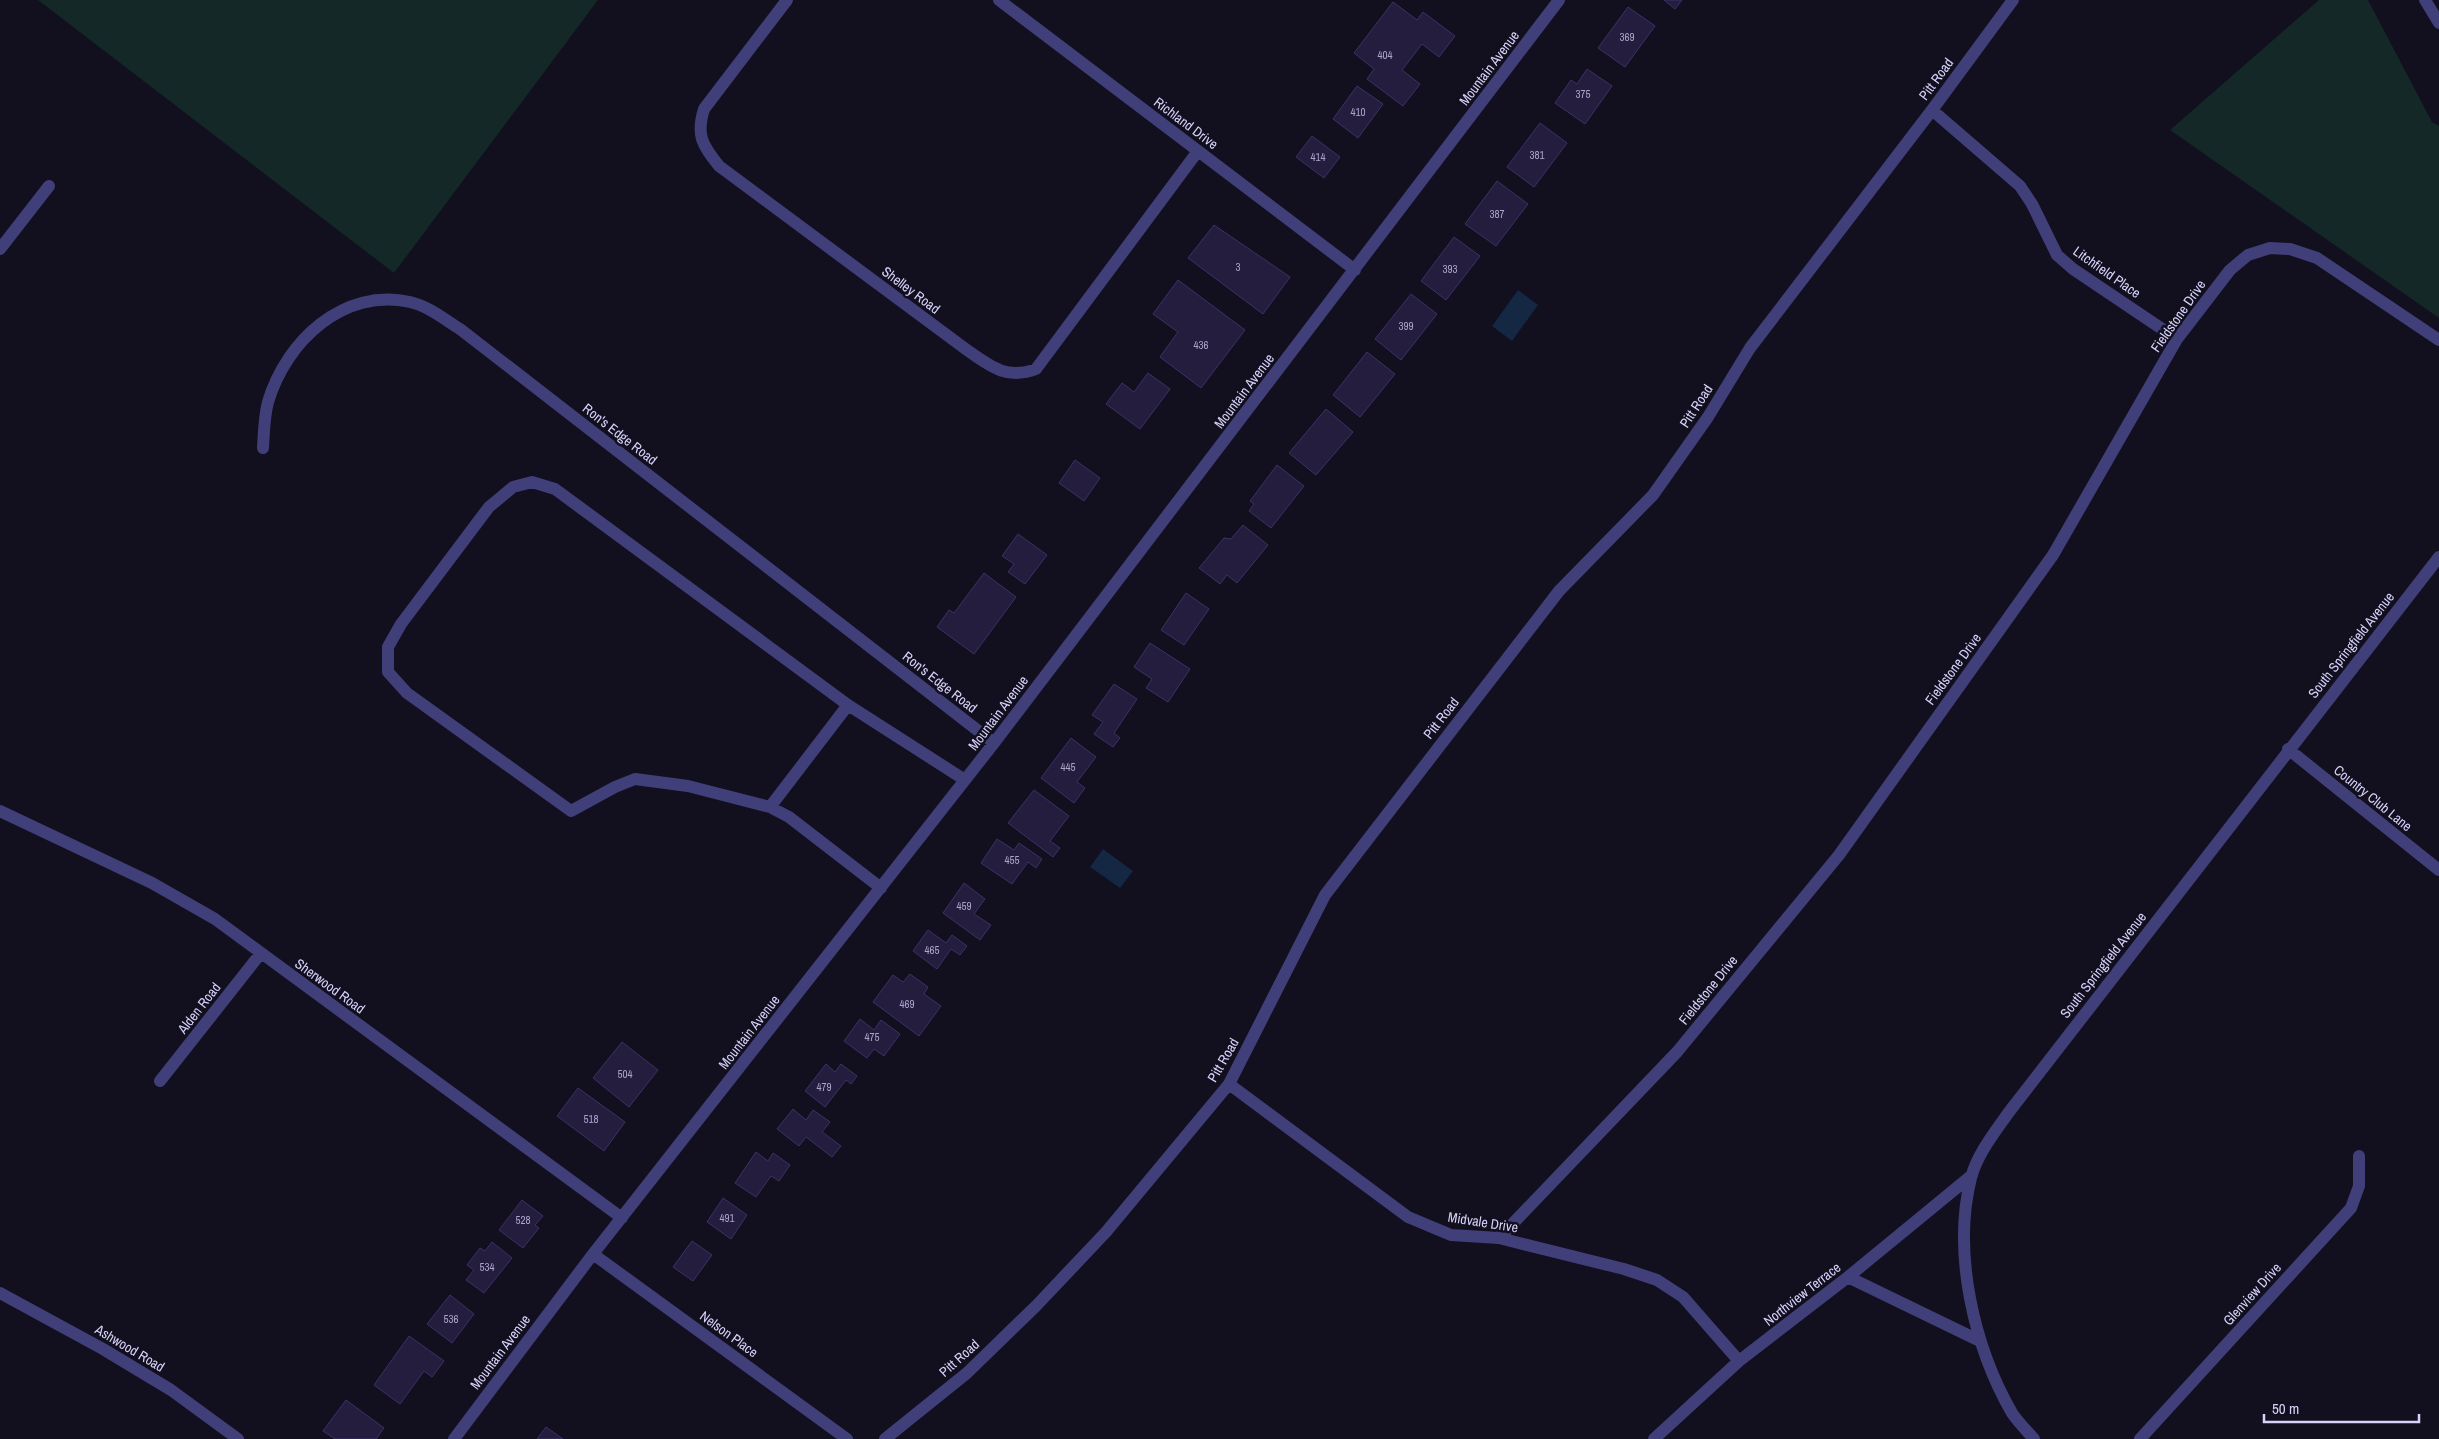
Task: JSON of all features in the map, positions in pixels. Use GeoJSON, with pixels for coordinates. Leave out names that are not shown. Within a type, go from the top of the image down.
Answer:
{"type":"FeatureCollection","features":[{"type":"Feature","properties":{"kind":"street","name":"Shelley Road"},"geometry":{"type":"LineString","coordinates":[[787,0],[704,108],[699,126],[702,143],[719,166],[985,363],[1007,373],[1023,374],[1036,368],[1198,151]]}},
{"type":"Feature","properties":{"kind":"street","name":"Richland Drive"},"geometry":{"type":"LineString","coordinates":[[999,0],[1355,270]]}},
{"type":"Feature","properties":{"kind":"street","name":"Mountain Avenue"},"geometry":{"type":"LineString","coordinates":[[454,1439],[593,1254],[994,743],[1559,0]]}},
{"type":"Feature","properties":{"kind":"street","name":"Pitt Road"},"geometry":{"type":"LineString","coordinates":[[885,1439],[967,1373],[1042,1299],[1106,1232],[1229,1084],[1325,895],[1559,592],[1653,495],[1708,417],[1750,348],[1932,110],[2012,0]]}},
{"type":"Feature","properties":{"kind":"street"},"geometry":{"type":"LineString","coordinates":[[2425,0],[2439,23]]}},
{"type":"Feature","properties":{"kind":"street","name":"Litchfield Place"},"geometry":{"type":"LineString","coordinates":[[1932,110],[2020,186],[2032,204],[2057,255],[2073,269],[2177,339]]}},
{"type":"Feature","properties":{"kind":"street"},"geometry":{"type":"LineString","coordinates":[[0,249],[49,186]]}},
{"type":"Feature","properties":{"kind":"street","name":"Fieldstone Drive"},"geometry":{"type":"LineString","coordinates":[[1499,1238],[1677,1052],[1839,855],[2053,555],[2177,339],[2230,270],[2248,255],[2270,248],[2290,249],[2317,258],[2439,340]]}},
{"type":"Feature","properties":{"kind":"street","name":"Ron's Edge Road"},"geometry":{"type":"LineString","coordinates":[[263,448],[266,414],[275,385],[297,349],[317,326],[335,312],[358,302],[383,298],[411,302],[434,312],[460,329],[994,743]]}},
{"type":"Feature","properties":{"kind":"street"},"geometry":{"type":"LineString","coordinates":[[881,888],[789,818],[770,807],[688,786],[635,779],[614,786],[571,811],[407,694],[388,672],[388,647],[401,624],[489,507],[513,487],[532,482],[555,489],[848,705],[965,780]]}},
{"type":"Feature","properties":{"kind":"street","name":"South Springfield Avenue"},"geometry":{"type":"LineString","coordinates":[[2034,1439],[2013,1414],[1980,1341],[1972,1307],[1964,1231],[1971,1176],[1987,1142],[2009,1112],[2288,749],[2437,562]]}},
{"type":"Feature","properties":{"kind":"street"},"geometry":{"type":"LineString","coordinates":[[770,807],[848,705]]}},
{"type":"Feature","properties":{"kind":"street","name":"Country Club Lane"},"geometry":{"type":"LineString","coordinates":[[2288,749],[2439,870]]}},
{"type":"Feature","properties":{"kind":"street","name":"Sherwood Road"},"geometry":{"type":"LineString","coordinates":[[0,811],[152,883],[215,920],[622,1218]]}},
{"type":"Feature","properties":{"kind":"street","name":"Alden Road"},"geometry":{"type":"LineString","coordinates":[[160,1081],[261,954]]}},
{"type":"Feature","properties":{"kind":"street","name":"Midvale Drive"},"geometry":{"type":"LineString","coordinates":[[1229,1084],[1408,1217],[1451,1235],[1499,1238],[1624,1269],[1657,1280],[1683,1297],[1739,1362]]}},
{"type":"Feature","properties":{"kind":"street","name":"Glenview Drive"},"geometry":{"type":"LineString","coordinates":[[2140,1439],[2350,1208],[2359,1186],[2359,1156]]}},
{"type":"Feature","properties":{"kind":"street","name":"Northview Terrace"},"geometry":{"type":"LineString","coordinates":[[1654,1439],[1739,1362],[1848,1277],[1971,1176]]}},
{"type":"Feature","properties":{"kind":"street","name":"Nelson Place"},"geometry":{"type":"LineString","coordinates":[[593,1254],[847,1439]]}},
{"type":"Feature","properties":{"kind":"street"},"geometry":{"type":"LineString","coordinates":[[1848,1277],[1980,1341]]}},
{"type":"Feature","properties":{"kind":"street","name":"Ashwood Road"},"geometry":{"type":"LineString","coordinates":[[0,1293],[146,1374],[238,1439]]}},
{"type":"Feature","properties":{"kind":"green space"},"geometry":{"type":"Polygon","coordinates":[[[38,0],[598,0],[394,273],[38,0]]]}},
{"type":"Feature","properties":{"kind":"green space"},"geometry":{"type":"Polygon","coordinates":[[[2319,0],[2368,0],[2432,122],[2439,126],[2439,318],[2170,130],[2319,0]]]}},
{"type":"Feature","properties":{"kind":"water"},"geometry":{"type":"Polygon","coordinates":[[[1518,290],[1538,305],[1512,341],[1492,326],[1518,290]]]}},
{"type":"Feature","properties":{"kind":"water"},"geometry":{"type":"Polygon","coordinates":[[[1103,849],[1133,871],[1120,888],[1090,867],[1103,849]]]}},
{"type":"Feature","properties":{"kind":"building"},"geometry":{"type":"Polygon","coordinates":[[[1664,0],[1682,0],[1675,9],[1664,0]]]}},
{"type":"Feature","properties":{"kind":"building"},"geometry":{"type":"Polygon","coordinates":[[[1393,2],[1417,20],[1423,12],[1455,36],[1439,57],[1422,44],[1402,70],[1420,84],[1403,106],[1367,79],[1374,69],[1354,53],[1393,2]]]}},
{"type":"Feature","properties":{"kind":"building"},"geometry":{"type":"Polygon","coordinates":[[[1628,7],[1655,26],[1625,67],[1598,48],[1628,7]]]}},
{"type":"Feature","properties":{"kind":"building"},"geometry":{"type":"Polygon","coordinates":[[[1587,69],[1612,86],[1585,124],[1555,103],[1571,80],[1577,84],[1587,69]]]}},
{"type":"Feature","properties":{"kind":"building"},"geometry":{"type":"Polygon","coordinates":[[[1357,86],[1383,104],[1358,138],[1333,119],[1357,86]]]}},
{"type":"Feature","properties":{"kind":"building"},"geometry":{"type":"Polygon","coordinates":[[[1540,123],[1567,143],[1534,187],[1507,167],[1540,123]]]}},
{"type":"Feature","properties":{"kind":"building"},"geometry":{"type":"Polygon","coordinates":[[[1312,136],[1340,157],[1324,178],[1296,157],[1312,136]]]}},
{"type":"Feature","properties":{"kind":"building"},"geometry":{"type":"Polygon","coordinates":[[[1497,181],[1528,204],[1496,246],[1465,224],[1497,181]]]}},
{"type":"Feature","properties":{"kind":"building"},"geometry":{"type":"Polygon","coordinates":[[[1214,225],[1290,277],[1263,314],[1188,258],[1214,225]]]}},
{"type":"Feature","properties":{"kind":"building"},"geometry":{"type":"Polygon","coordinates":[[[1454,237],[1480,256],[1446,300],[1421,281],[1454,237]]]}},
{"type":"Feature","properties":{"kind":"building"},"geometry":{"type":"Polygon","coordinates":[[[1178,280],[1245,330],[1201,388],[1160,357],[1178,332],[1153,314],[1178,280]]]}},
{"type":"Feature","properties":{"kind":"building"},"geometry":{"type":"Polygon","coordinates":[[[1411,294],[1437,314],[1401,360],[1375,339],[1411,294]]]}},
{"type":"Feature","properties":{"kind":"building"},"geometry":{"type":"Polygon","coordinates":[[[1367,352],[1395,374],[1360,417],[1333,395],[1367,352]]]}},
{"type":"Feature","properties":{"kind":"building"},"geometry":{"type":"Polygon","coordinates":[[[1148,373],[1170,389],[1140,429],[1106,404],[1122,383],[1134,392],[1148,373]]]}},
{"type":"Feature","properties":{"kind":"building"},"geometry":{"type":"Polygon","coordinates":[[[1326,409],[1353,432],[1316,475],[1289,453],[1326,409]]]}},
{"type":"Feature","properties":{"kind":"building"},"geometry":{"type":"Polygon","coordinates":[[[1075,460],[1100,478],[1084,501],[1059,483],[1075,460]]]}},
{"type":"Feature","properties":{"kind":"building"},"geometry":{"type":"Polygon","coordinates":[[[1277,465],[1304,486],[1271,528],[1249,511],[1254,504],[1250,501],[1277,465]]]}},
{"type":"Feature","properties":{"kind":"building"},"geometry":{"type":"Polygon","coordinates":[[[1243,525],[1268,545],[1237,583],[1227,575],[1220,584],[1199,568],[1224,538],[1231,539],[1243,525]]]}},
{"type":"Feature","properties":{"kind":"building"},"geometry":{"type":"Polygon","coordinates":[[[1018,534],[1047,555],[1025,584],[1008,572],[1014,564],[1002,556],[1018,534]]]}},
{"type":"Feature","properties":{"kind":"building"},"geometry":{"type":"Polygon","coordinates":[[[984,573],[1016,597],[974,654],[937,627],[949,610],[954,613],[984,573]]]}},
{"type":"Feature","properties":{"kind":"building"},"geometry":{"type":"Polygon","coordinates":[[[1186,593],[1209,609],[1184,645],[1161,630],[1186,593]]]}},
{"type":"Feature","properties":{"kind":"building"},"geometry":{"type":"Polygon","coordinates":[[[1150,643],[1190,669],[1168,702],[1146,688],[1152,679],[1134,667],[1150,643]]]}},
{"type":"Feature","properties":{"kind":"building"},"geometry":{"type":"Polygon","coordinates":[[[1114,684],[1137,699],[1114,733],[1120,738],[1113,747],[1094,734],[1103,722],[1092,715],[1114,684]]]}},
{"type":"Feature","properties":{"kind":"building"},"geometry":{"type":"Polygon","coordinates":[[[1071,738],[1096,757],[1077,782],[1085,788],[1074,803],[1041,778],[1071,738]]]}},
{"type":"Feature","properties":{"kind":"building"},"geometry":{"type":"Polygon","coordinates":[[[1034,790],[1069,816],[1050,841],[1060,848],[1053,857],[1008,823],[1034,790]]]}},
{"type":"Feature","properties":{"kind":"building"},"geometry":{"type":"Polygon","coordinates":[[[997,839],[1014,850],[1019,843],[1042,859],[1036,868],[1028,862],[1012,884],[981,863],[997,839]]]}},
{"type":"Feature","properties":{"kind":"building"},"geometry":{"type":"Polygon","coordinates":[[[964,883],[985,899],[974,914],[991,925],[980,940],[943,913],[964,883]]]}},
{"type":"Feature","properties":{"kind":"building"},"geometry":{"type":"Polygon","coordinates":[[[928,930],[946,943],[952,935],[967,946],[960,955],[951,949],[937,969],[913,951],[928,930]]]}},
{"type":"Feature","properties":{"kind":"building"},"geometry":{"type":"Polygon","coordinates":[[[910,974],[928,987],[924,994],[941,1006],[919,1036],[873,1002],[893,975],[903,982],[910,974]]]}},
{"type":"Feature","properties":{"kind":"building"},"geometry":{"type":"Polygon","coordinates":[[[860,1019],[874,1030],[881,1020],[900,1034],[884,1056],[874,1049],[867,1058],[844,1041],[860,1019]]]}},
{"type":"Feature","properties":{"kind":"building"},"geometry":{"type":"Polygon","coordinates":[[[622,1042],[658,1070],[629,1107],[593,1078],[622,1042]]]}},
{"type":"Feature","properties":{"kind":"building"},"geometry":{"type":"Polygon","coordinates":[[[826,1064],[835,1072],[841,1064],[857,1076],[851,1084],[846,1080],[825,1107],[805,1091],[826,1064]]]}},
{"type":"Feature","properties":{"kind":"building"},"geometry":{"type":"Polygon","coordinates":[[[578,1088],[625,1122],[604,1151],[557,1116],[578,1088]]]}},
{"type":"Feature","properties":{"kind":"building"},"geometry":{"type":"Polygon","coordinates":[[[793,1109],[806,1120],[813,1110],[830,1122],[822,1132],[841,1146],[832,1157],[806,1137],[799,1146],[777,1129],[793,1109]]]}},
{"type":"Feature","properties":{"kind":"building"},"geometry":{"type":"Polygon","coordinates":[[[756,1152],[768,1161],[773,1153],[790,1165],[779,1181],[771,1176],[756,1197],[735,1183],[756,1152]]]}},
{"type":"Feature","properties":{"kind":"building"},"geometry":{"type":"Polygon","coordinates":[[[723,1198],[747,1215],[731,1239],[707,1222],[723,1198]]]}},
{"type":"Feature","properties":{"kind":"building"},"geometry":{"type":"Polygon","coordinates":[[[522,1200],[543,1216],[535,1225],[539,1228],[523,1248],[499,1230],[522,1200]]]}},
{"type":"Feature","properties":{"kind":"building"},"geometry":{"type":"Polygon","coordinates":[[[692,1241],[712,1255],[693,1281],[673,1267],[692,1241]]]}},
{"type":"Feature","properties":{"kind":"building"},"geometry":{"type":"Polygon","coordinates":[[[492,1242],[512,1258],[484,1293],[466,1280],[474,1270],[467,1265],[480,1248],[485,1251],[492,1242]]]}},
{"type":"Feature","properties":{"kind":"building"},"geometry":{"type":"Polygon","coordinates":[[[450,1295],[474,1314],[452,1343],[427,1324],[450,1295]]]}},
{"type":"Feature","properties":{"kind":"building"},"geometry":{"type":"Polygon","coordinates":[[[409,1336],[444,1361],[432,1377],[424,1371],[400,1404],[374,1385],[409,1336]]]}},
{"type":"Feature","properties":{"kind":"building"},"geometry":{"type":"Polygon","coordinates":[[[346,1400],[384,1428],[376,1439],[335,1439],[323,1431],[346,1400]]]}},
{"type":"Feature","properties":{"kind":"building"},"geometry":{"type":"Polygon","coordinates":[[[546,1427],[563,1439],[537,1439],[546,1427]]]}}]}
